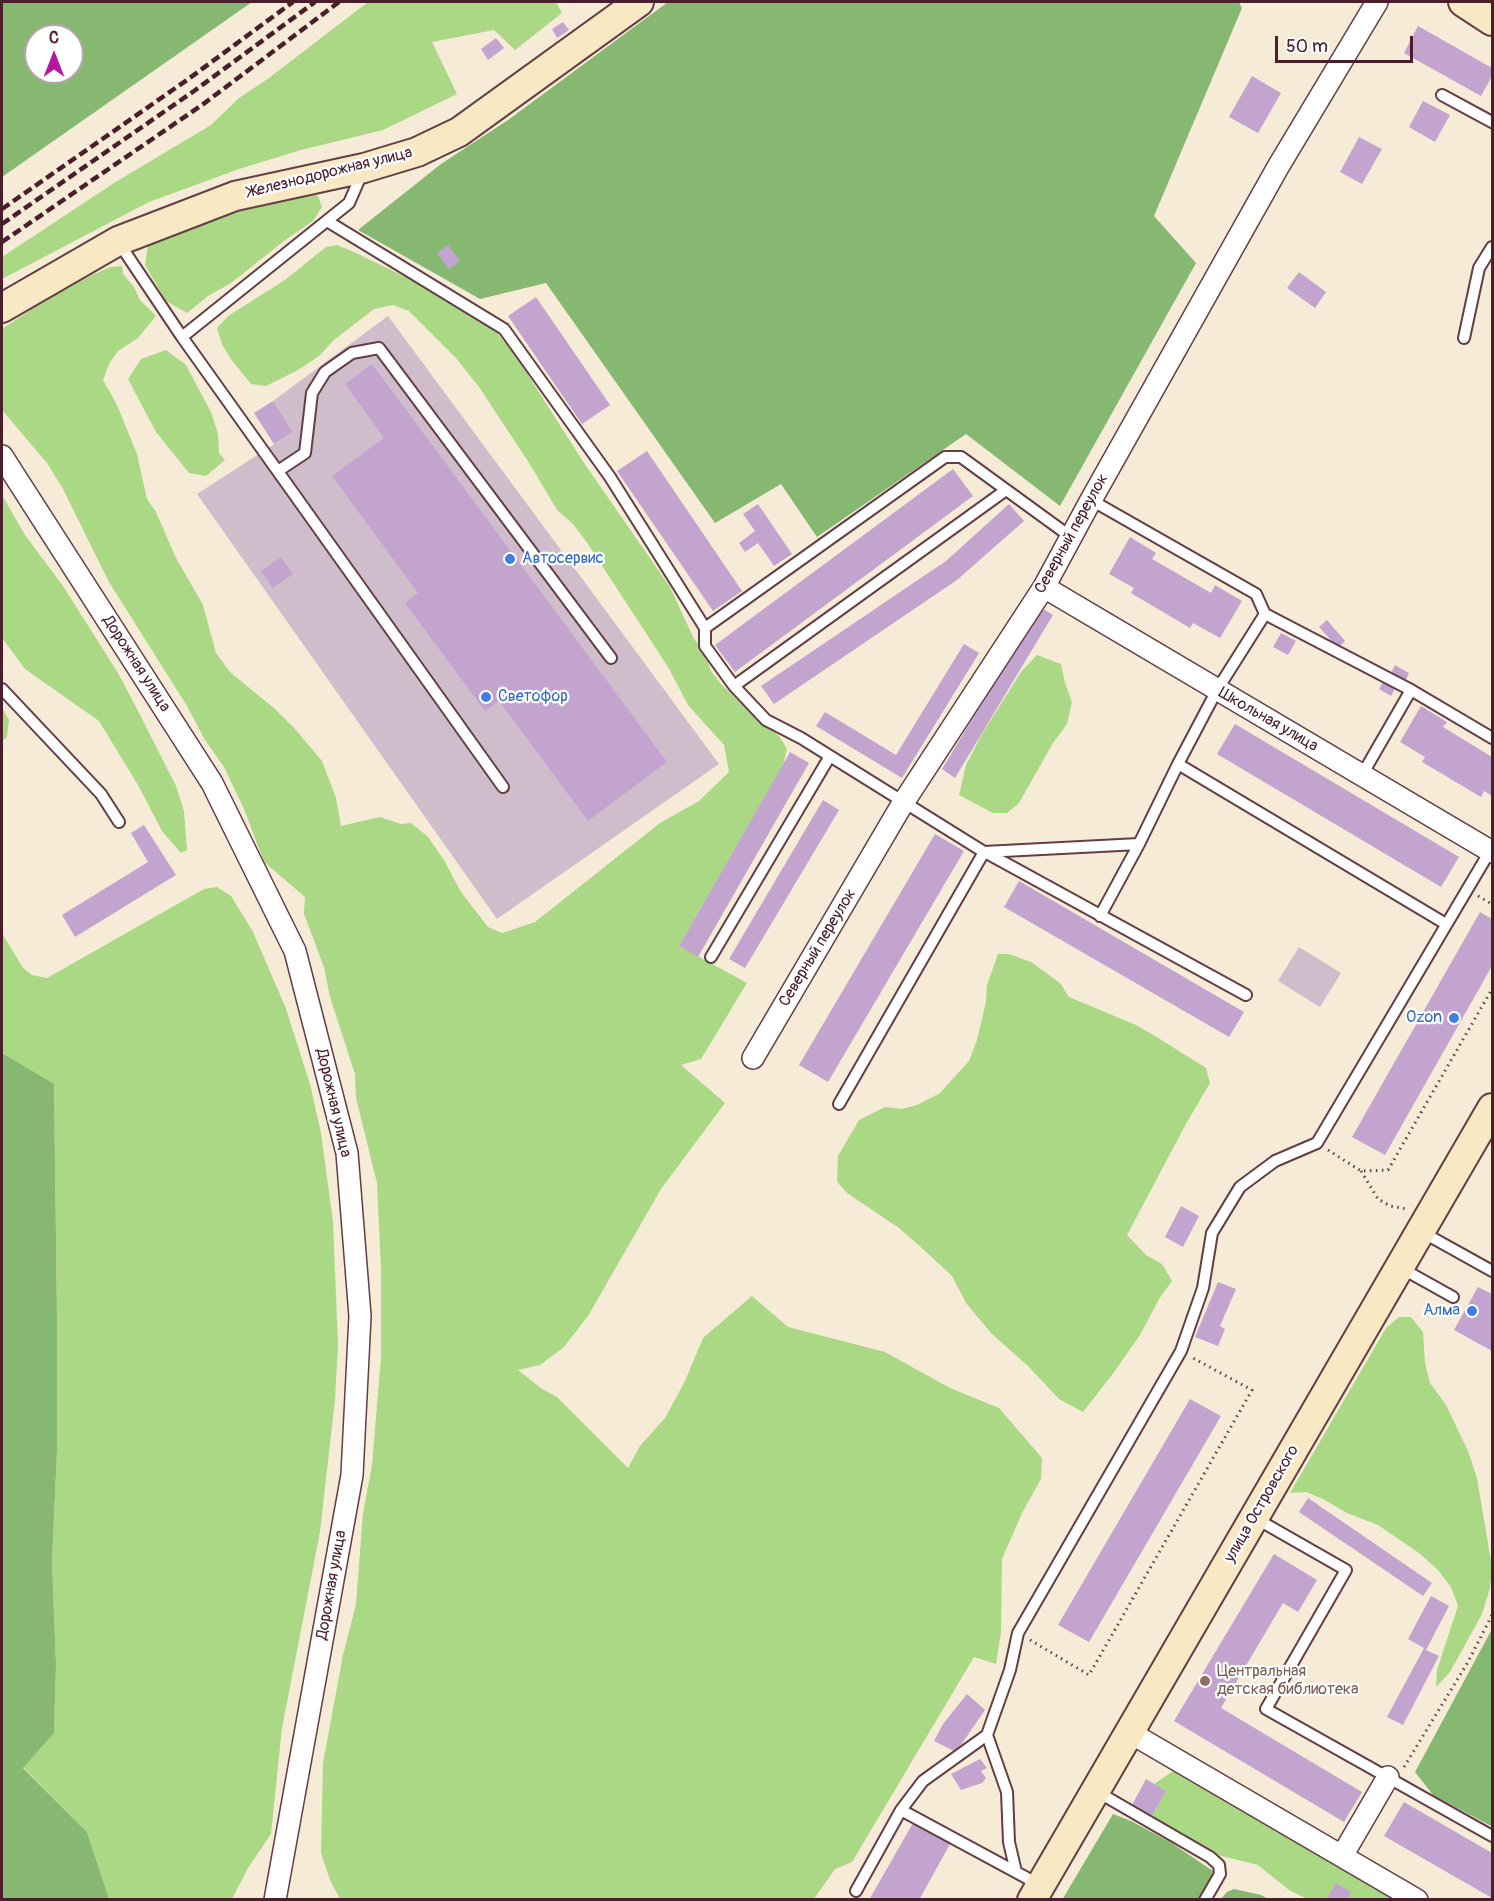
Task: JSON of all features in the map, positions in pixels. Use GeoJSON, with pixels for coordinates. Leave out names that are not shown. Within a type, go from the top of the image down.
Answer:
{"type":"FeatureCollection","features":[{"type":"Feature","properties":{"kind":"main road","name":"Железнодорожная улица"},"geometry":{"type":"LineString","coordinates":[[2,308],[118,242],[235,196],[364,168],[417,152],[459,132],[639,2]]}},
{"type":"Feature","properties":{"kind":"main road"},"geometry":{"type":"LineString","coordinates":[[1463,2],[1492,21]]}},
{"type":"Feature","properties":{"kind":"main road","name":"улица Островского"},"geometry":{"type":"LineString","coordinates":[[1036,1892],[1492,1108]]}},
{"type":"Feature","properties":{"kind":"street","name":"Северный переулок"},"geometry":{"type":"LineString","coordinates":[[753,1058],[903,803],[1044,587],[1090,500],[1278,167],[1377,2]]}},
{"type":"Feature","properties":{"kind":"street","name":"Дорожная улица"},"geometry":{"type":"LineString","coordinates":[[2,456],[212,783],[296,951],[347,1153],[360,1316],[352,1475],[275,1899]]}},
{"type":"Feature","properties":{"kind":"street","name":"Школьная улица"},"geometry":{"type":"LineString","coordinates":[[1044,587],[1491,851]]}},
{"type":"Feature","properties":{"kind":"street"},"geometry":{"type":"LineString","coordinates":[[1129,1732],[1417,1899]]}},
{"type":"Feature","properties":{"kind":"street"},"geometry":{"type":"LineString","coordinates":[[1342,1856],[1392,1779]]}},
{"type":"Feature","properties":{"kind":"lane"},"geometry":{"type":"LineString","coordinates":[[1442,95],[1492,122]]}},
{"type":"Feature","properties":{"kind":"lane"},"geometry":{"type":"LineString","coordinates":[[182,337],[349,203],[364,168]]}},
{"type":"Feature","properties":{"kind":"lane"},"geometry":{"type":"LineString","coordinates":[[327,221],[504,329],[610,477],[705,628],[705,646],[734,686],[766,720],[801,738],[984,852],[1246,995]]}},
{"type":"Feature","properties":{"kind":"lane"},"geometry":{"type":"LineString","coordinates":[[118,242],[182,337],[503,787]]}},
{"type":"Feature","properties":{"kind":"lane"},"geometry":{"type":"LineString","coordinates":[[1464,339],[1479,268],[1492,247]]}},
{"type":"Feature","properties":{"kind":"lane"},"geometry":{"type":"LineString","coordinates":[[278,471],[305,453],[312,393],[325,372],[352,353],[379,348],[611,658]]}},
{"type":"Feature","properties":{"kind":"lane"},"geometry":{"type":"LineString","coordinates":[[705,628],[945,457],[961,457],[1071,537]]}},
{"type":"Feature","properties":{"kind":"lane"},"geometry":{"type":"LineString","coordinates":[[734,686],[1006,490]]}},
{"type":"Feature","properties":{"kind":"lane"},"geometry":{"type":"LineString","coordinates":[[1090,500],[1256,594],[1265,614],[1411,690],[1492,738]]}},
{"type":"Feature","properties":{"kind":"lane"},"geometry":{"type":"LineString","coordinates":[[1100,916],[1217,690],[1265,614]]}},
{"type":"Feature","properties":{"kind":"lane"},"geometry":{"type":"LineString","coordinates":[[2,689],[101,794],[119,822]]}},
{"type":"Feature","properties":{"kind":"lane"},"geometry":{"type":"LineString","coordinates":[[1362,775],[1411,690]]}},
{"type":"Feature","properties":{"kind":"lane"},"geometry":{"type":"LineString","coordinates":[[711,957],[830,756]]}},
{"type":"Feature","properties":{"kind":"lane"},"geometry":{"type":"LineString","coordinates":[[1178,764],[1446,924]]}},
{"type":"Feature","properties":{"kind":"lane"},"geometry":{"type":"LineString","coordinates":[[984,852],[1139,844]]}},
{"type":"Feature","properties":{"kind":"lane"},"geometry":{"type":"LineString","coordinates":[[856,1890],[901,1810],[923,1781],[987,1735],[1010,1670],[1018,1633],[1181,1351],[1203,1288],[1212,1233],[1240,1188],[1275,1161],[1317,1143],[1491,851]]}},
{"type":"Feature","properties":{"kind":"lane"},"geometry":{"type":"LineString","coordinates":[[839,1104],[984,852]]}},
{"type":"Feature","properties":{"kind":"lane"},"geometry":{"type":"LineString","coordinates":[[1425,1225],[1492,1271]]}},
{"type":"Feature","properties":{"kind":"lane"},"geometry":{"type":"LineString","coordinates":[[1400,1268],[1453,1297]]}},
{"type":"Feature","properties":{"kind":"lane"},"geometry":{"type":"LineString","coordinates":[[1254,1517],[1346,1570],[1266,1709],[1492,1836]]}},
{"type":"Feature","properties":{"kind":"lane"},"geometry":{"type":"LineString","coordinates":[[987,1735],[1007,1792],[1009,1842],[1016,1872]]}},
{"type":"Feature","properties":{"kind":"lane"},"geometry":{"type":"LineString","coordinates":[[1096,1790],[1210,1857],[1219,1865],[1220,1874],[1205,1899]]}},
{"type":"Feature","properties":{"kind":"lane"},"geometry":{"type":"LineString","coordinates":[[901,1810],[1016,1872],[1036,1892]]}},
{"type":"Feature","properties":{"kind":"path"},"geometry":{"type":"LineString","coordinates":[[1360,1171],[1388,1170],[1492,989]]}},
{"type":"Feature","properties":{"kind":"path"},"geometry":{"type":"LineString","coordinates":[[1317,1143],[1360,1171],[1378,1199],[1390,1206],[1413,1211],[1425,1225]]}},
{"type":"Feature","properties":{"kind":"path"},"geometry":{"type":"LineString","coordinates":[[1018,1633],[1089,1675],[1252,1390],[1181,1351]]}},
{"type":"Feature","properties":{"kind":"path"},"geometry":{"type":"LineString","coordinates":[[1392,1779],[1468,1662],[1492,1615]]}},
{"type":"Feature","properties":{"kind":"shaded area"},"geometry":{"type":"Polygon","coordinates":[[[388,316],[719,764],[497,919],[197,494],[293,432],[273,401],[388,316]]]}},
{"type":"Feature","properties":{"kind":"shaded area"},"geometry":{"type":"Polygon","coordinates":[[[1299,947],[1341,973],[1320,1007],[1278,981],[1299,947]]]}},
{"type":"Feature","properties":{"kind":"green space"},"geometry":{"type":"Polygon","coordinates":[[[2,2],[252,2],[2,177],[2,2]]]}},
{"type":"Feature","properties":{"kind":"green space"},"geometry":{"type":"Polygon","coordinates":[[[368,2],[556,2],[562,13],[515,50],[494,30],[432,42],[457,94],[383,130],[301,150],[239,169],[149,202],[2,279],[2,257],[114,183],[211,125],[239,98],[269,78],[368,2]]]}},
{"type":"Feature","properties":{"kind":"green space"},"geometry":{"type":"Polygon","coordinates":[[[668,2],[1239,2],[1242,8],[1154,216],[1196,263],[1060,506],[966,434],[817,537],[781,484],[715,523],[546,283],[480,299],[358,230],[441,164],[508,120],[668,2]]]}},
{"type":"Feature","properties":{"kind":"green space"},"geometry":{"type":"Polygon","coordinates":[[[302,193],[318,196],[322,207],[313,221],[187,313],[166,301],[145,265],[148,245],[221,215],[302,193]]]}},
{"type":"Feature","properties":{"kind":"green space"},"geometry":{"type":"Polygon","coordinates":[[[337,245],[424,286],[497,333],[514,353],[584,463],[670,587],[693,637],[706,656],[711,671],[721,684],[761,723],[779,736],[787,749],[783,765],[679,946],[747,983],[701,1059],[681,1065],[725,1103],[661,1189],[588,1316],[564,1347],[540,1365],[518,1370],[542,1389],[557,1397],[628,1468],[640,1446],[665,1418],[685,1381],[703,1338],[752,1296],[788,1327],[885,1352],[950,1388],[999,1408],[1042,1458],[1041,1479],[1022,1513],[1002,1559],[1001,1632],[996,1664],[974,1657],[852,1862],[835,1869],[814,1899],[340,1899],[330,1880],[321,1853],[323,1763],[343,1655],[356,1604],[363,1513],[372,1465],[381,1357],[381,1269],[377,1183],[356,1098],[355,1074],[330,997],[324,967],[304,914],[305,897],[264,862],[244,809],[224,767],[205,740],[187,706],[109,582],[63,489],[47,463],[2,410],[2,329],[44,301],[90,276],[110,267],[122,266],[123,274],[134,287],[140,300],[156,316],[138,338],[118,351],[109,364],[103,380],[117,405],[137,454],[147,499],[156,512],[175,556],[203,605],[216,653],[230,672],[275,709],[322,761],[336,798],[341,826],[380,817],[401,824],[411,823],[428,837],[444,860],[461,892],[488,927],[502,933],[535,922],[660,823],[699,801],[729,772],[724,745],[688,705],[668,667],[588,544],[573,524],[557,510],[479,387],[456,358],[409,311],[393,305],[374,309],[334,340],[319,356],[298,370],[266,386],[251,384],[230,358],[217,328],[228,316],[285,280],[326,247],[337,245]]]}},
{"type":"Feature","properties":{"kind":"green space"},"geometry":{"type":"Polygon","coordinates":[[[166,350],[186,365],[211,412],[218,434],[219,453],[225,460],[206,476],[189,473],[156,432],[128,379],[141,359],[166,350]]]}},
{"type":"Feature","properties":{"kind":"green space"},"geometry":{"type":"Polygon","coordinates":[[[2,495],[25,535],[63,586],[118,673],[136,707],[176,786],[184,811],[187,850],[181,853],[162,831],[138,785],[99,721],[25,669],[2,638],[2,495]]]}},
{"type":"Feature","properties":{"kind":"green space"},"geometry":{"type":"Polygon","coordinates":[[[1037,655],[1061,664],[1072,702],[1067,724],[1053,743],[1019,803],[1007,813],[993,813],[959,795],[966,765],[982,734],[1021,672],[1037,655]]]}},
{"type":"Feature","properties":{"kind":"green space"},"geometry":{"type":"Polygon","coordinates":[[[2,708],[9,720],[7,737],[2,741],[2,708]]]}},
{"type":"Feature","properties":{"kind":"green space"},"geometry":{"type":"Polygon","coordinates":[[[217,887],[231,896],[252,930],[285,1006],[310,1084],[321,1133],[333,1222],[338,1345],[335,1399],[320,1532],[282,1728],[271,1834],[248,1868],[232,1899],[109,1899],[87,1832],[23,1767],[54,1732],[56,1664],[52,1561],[57,1451],[57,1317],[54,1085],[2,1053],[2,933],[23,968],[32,975],[47,978],[204,889],[217,887]]]}},
{"type":"Feature","properties":{"kind":"green space"},"geometry":{"type":"Polygon","coordinates":[[[998,954],[1009,954],[1031,962],[1060,983],[1069,997],[1136,1025],[1155,1036],[1206,1068],[1210,1083],[1127,1235],[1146,1255],[1162,1264],[1172,1281],[1159,1299],[1140,1335],[1083,1412],[1059,1399],[1028,1366],[991,1333],[966,1303],[952,1276],[899,1228],[847,1193],[837,1182],[838,1156],[859,1120],[885,1107],[902,1109],[917,1105],[940,1093],[969,1061],[977,1040],[986,1002],[987,985],[998,954]]]}},
{"type":"Feature","properties":{"kind":"green space"},"geometry":{"type":"Polygon","coordinates":[[[2,1053],[54,1084],[57,1451],[52,1561],[56,1664],[54,1733],[23,1768],[87,1832],[109,1899],[2,1899],[2,1053]]]}},
{"type":"Feature","properties":{"kind":"green space"},"geometry":{"type":"Polygon","coordinates":[[[1399,1317],[1411,1317],[1423,1332],[1425,1363],[1430,1383],[1446,1405],[1468,1451],[1477,1478],[1492,1567],[1490,1588],[1482,1614],[1450,1672],[1436,1687],[1437,1670],[1458,1606],[1451,1587],[1438,1570],[1419,1553],[1378,1525],[1347,1513],[1306,1492],[1290,1493],[1386,1328],[1399,1317]]]}},
{"type":"Feature","properties":{"kind":"green space"},"geometry":{"type":"Polygon","coordinates":[[[1492,1629],[1491,1826],[1433,1795],[1415,1772],[1492,1629]]]}},
{"type":"Feature","properties":{"kind":"green space"},"geometry":{"type":"Polygon","coordinates":[[[1176,1769],[1396,1899],[1307,1899],[1289,1890],[1258,1865],[1214,1854],[1152,1816],[1166,1791],[1154,1784],[1176,1769]]]}},
{"type":"Feature","properties":{"kind":"green space"},"geometry":{"type":"Polygon","coordinates":[[[1113,1814],[1170,1842],[1213,1871],[1209,1884],[1199,1899],[1062,1900],[1113,1814]]]}},
{"type":"Feature","properties":{"kind":"green space"},"geometry":{"type":"Polygon","coordinates":[[[1234,1889],[1261,1895],[1268,1899],[1221,1899],[1227,1892],[1234,1889]]]}},
{"type":"Feature","properties":{"kind":"building"},"geometry":{"type":"Polygon","coordinates":[[[563,22],[569,30],[557,38],[552,29],[563,22]]]}},
{"type":"Feature","properties":{"kind":"building"},"geometry":{"type":"Polygon","coordinates":[[[1418,26],[1492,68],[1492,76],[1481,96],[1404,53],[1418,26]]]}},
{"type":"Feature","properties":{"kind":"building"},"geometry":{"type":"Polygon","coordinates":[[[496,38],[504,48],[488,60],[481,49],[496,38]]]}},
{"type":"Feature","properties":{"kind":"building"},"geometry":{"type":"Polygon","coordinates":[[[1252,76],[1281,93],[1258,133],[1229,117],[1252,76]]]}},
{"type":"Feature","properties":{"kind":"building"},"geometry":{"type":"Polygon","coordinates":[[[1423,101],[1450,115],[1435,142],[1409,127],[1423,101]]]}},
{"type":"Feature","properties":{"kind":"building"},"geometry":{"type":"Polygon","coordinates":[[[1359,137],[1382,149],[1362,184],[1340,172],[1359,137]]]}},
{"type":"Feature","properties":{"kind":"building"},"geometry":{"type":"Polygon","coordinates":[[[448,245],[460,261],[449,269],[437,253],[448,245]]]}},
{"type":"Feature","properties":{"kind":"building"},"geometry":{"type":"Polygon","coordinates":[[[1299,272],[1326,292],[1315,308],[1287,288],[1299,272]]]}},
{"type":"Feature","properties":{"kind":"building"},"geometry":{"type":"Polygon","coordinates":[[[536,297],[610,405],[582,424],[508,316],[536,297]]]}},
{"type":"Feature","properties":{"kind":"building"},"geometry":{"type":"Polygon","coordinates":[[[372,364],[667,762],[588,821],[499,701],[485,711],[405,603],[418,593],[332,476],[384,438],[345,384],[372,364]]]}},
{"type":"Feature","properties":{"kind":"building"},"geometry":{"type":"Polygon","coordinates":[[[273,401],[293,432],[274,444],[254,413],[273,401]]]}},
{"type":"Feature","properties":{"kind":"building"},"geometry":{"type":"Polygon","coordinates":[[[647,451],[742,591],[713,611],[617,471],[647,451]]]}},
{"type":"Feature","properties":{"kind":"building"},"geometry":{"type":"Polygon","coordinates":[[[953,469],[973,496],[735,672],[715,645],[953,469]]]}},
{"type":"Feature","properties":{"kind":"building"},"geometry":{"type":"Polygon","coordinates":[[[758,504],[792,554],[774,566],[758,543],[745,552],[739,543],[755,531],[743,514],[758,504]]]}},
{"type":"Feature","properties":{"kind":"building"},"geometry":{"type":"Polygon","coordinates":[[[1009,504],[1024,521],[957,580],[774,704],[761,686],[946,561],[1009,504]]]}},
{"type":"Feature","properties":{"kind":"building"},"geometry":{"type":"Polygon","coordinates":[[[1130,537],[1156,553],[1152,559],[1211,593],[1215,585],[1242,601],[1220,638],[1193,623],[1190,628],[1131,593],[1134,588],[1109,574],[1130,537]]]}},
{"type":"Feature","properties":{"kind":"building"},"geometry":{"type":"Polygon","coordinates":[[[281,557],[293,574],[273,588],[261,571],[281,557]]]}},
{"type":"Feature","properties":{"kind":"building"},"geometry":{"type":"Polygon","coordinates":[[[1040,607],[1053,615],[955,778],[942,769],[1040,607]]]}},
{"type":"Feature","properties":{"kind":"building"},"geometry":{"type":"Polygon","coordinates":[[[1327,620],[1345,641],[1338,648],[1319,627],[1327,620]]]}},
{"type":"Feature","properties":{"kind":"building"},"geometry":{"type":"Polygon","coordinates":[[[1281,633],[1296,641],[1288,655],[1273,647],[1281,633]]]}},
{"type":"Feature","properties":{"kind":"building"},"geometry":{"type":"Polygon","coordinates":[[[964,644],[979,653],[902,778],[816,726],[825,712],[896,755],[964,644]]]}},
{"type":"Feature","properties":{"kind":"building"},"geometry":{"type":"Polygon","coordinates":[[[1395,665],[1409,673],[1406,680],[1391,673],[1395,665]]]}},
{"type":"Feature","properties":{"kind":"building"},"geometry":{"type":"Polygon","coordinates":[[[1384,680],[1396,687],[1391,696],[1379,689],[1384,680]]]}},
{"type":"Feature","properties":{"kind":"building"},"geometry":{"type":"Polygon","coordinates":[[[1421,706],[1447,722],[1443,727],[1492,757],[1492,796],[1484,791],[1481,797],[1422,762],[1425,757],[1400,742],[1421,706]]]}},
{"type":"Feature","properties":{"kind":"building"},"geometry":{"type":"Polygon","coordinates":[[[1235,724],[1459,857],[1441,887],[1217,754],[1235,724]]]}},
{"type":"Feature","properties":{"kind":"building"},"geometry":{"type":"Polygon","coordinates":[[[790,752],[809,763],[698,957],[679,946],[790,752]]]}},
{"type":"Feature","properties":{"kind":"building"},"geometry":{"type":"Polygon","coordinates":[[[823,800],[839,810],[745,968],[729,959],[823,800]]]}},
{"type":"Feature","properties":{"kind":"building"},"geometry":{"type":"Polygon","coordinates":[[[144,825],[176,875],[75,937],[62,915],[148,862],[131,833],[144,825]]]}},
{"type":"Feature","properties":{"kind":"building"},"geometry":{"type":"Polygon","coordinates":[[[935,834],[964,851],[828,1082],[799,1065],[935,834]]]}},
{"type":"Feature","properties":{"kind":"building"},"geometry":{"type":"Polygon","coordinates":[[[1019,881],[1244,1012],[1229,1037],[1004,907],[1019,881]]]}},
{"type":"Feature","properties":{"kind":"building"},"geometry":{"type":"Polygon","coordinates":[[[1480,912],[1492,919],[1492,966],[1385,1155],[1352,1137],[1480,912]]]}},
{"type":"Feature","properties":{"kind":"building"},"geometry":{"type":"Polygon","coordinates":[[[1181,1206],[1199,1216],[1183,1247],[1165,1237],[1181,1206]]]}},
{"type":"Feature","properties":{"kind":"building"},"geometry":{"type":"Polygon","coordinates":[[[1218,1282],[1236,1289],[1220,1326],[1225,1329],[1218,1346],[1195,1337],[1218,1282]]]}},
{"type":"Feature","properties":{"kind":"building"},"geometry":{"type":"Polygon","coordinates":[[[1478,1287],[1492,1294],[1492,1351],[1454,1330],[1478,1287]]]}},
{"type":"Feature","properties":{"kind":"building"},"geometry":{"type":"Polygon","coordinates":[[[1190,1399],[1221,1416],[1089,1642],[1058,1625],[1190,1399]]]}},
{"type":"Feature","properties":{"kind":"building"},"geometry":{"type":"Polygon","coordinates":[[[1308,1498],[1432,1583],[1423,1596],[1299,1512],[1308,1498]]]}},
{"type":"Feature","properties":{"kind":"building"},"geometry":{"type":"Polygon","coordinates":[[[1274,1554],[1317,1580],[1298,1612],[1283,1603],[1221,1708],[1362,1792],[1344,1822],[1174,1721],[1274,1554]]]}},
{"type":"Feature","properties":{"kind":"building"},"geometry":{"type":"Polygon","coordinates":[[[1431,1596],[1449,1606],[1426,1650],[1439,1656],[1403,1725],[1387,1717],[1424,1648],[1408,1639],[1431,1596]]]}},
{"type":"Feature","properties":{"kind":"building"},"geometry":{"type":"Polygon","coordinates":[[[967,1694],[985,1710],[956,1752],[934,1741],[943,1724],[967,1694]]]}},
{"type":"Feature","properties":{"kind":"building"},"geometry":{"type":"Polygon","coordinates":[[[980,1759],[987,1768],[981,1771],[986,1778],[982,1783],[961,1790],[951,1774],[980,1759]]]}},
{"type":"Feature","properties":{"kind":"building"},"geometry":{"type":"Polygon","coordinates":[[[1146,1779],[1166,1791],[1152,1816],[1132,1805],[1146,1779]]]}},
{"type":"Feature","properties":{"kind":"building"},"geometry":{"type":"Polygon","coordinates":[[[1404,1802],[1492,1853],[1492,1898],[1384,1836],[1404,1802]]]}},
{"type":"Feature","properties":{"kind":"building"},"geometry":{"type":"Polygon","coordinates":[[[913,1823],[950,1844],[919,1900],[869,1900],[913,1823]]]}},
{"type":"Feature","properties":{"kind":"building"},"geometry":{"type":"Polygon","coordinates":[[[1336,1883],[1351,1892],[1347,1900],[1326,1900],[1336,1883]]]}},
{"type":"Feature","properties":{"kind":"railway"},"geometry":{"type":"LineString","coordinates":[[2,209],[187,80],[293,2]]}},
{"type":"Feature","properties":{"kind":"railway"},"geometry":{"type":"LineString","coordinates":[[2,224],[194,91],[315,2]]}},
{"type":"Feature","properties":{"kind":"railway"},"geometry":{"type":"LineString","coordinates":[[2,242],[202,105],[339,2]]}},
{"type":"Feature","properties":{"kind":"place","name":"Автосервис"},"geometry":{"type":"Point","coordinates":[510,559]}},
{"type":"Feature","properties":{"kind":"place","name":"Светофор"},"geometry":{"type":"Point","coordinates":[486,697]}},
{"type":"Feature","properties":{"kind":"place","name":"Ozon"},"geometry":{"type":"Point","coordinates":[1454,1018]}},
{"type":"Feature","properties":{"kind":"place","name":"Алма"},"geometry":{"type":"Point","coordinates":[1472,1311]}},
{"type":"Feature","properties":{"kind":"place","name":"Центральная детская библиотека"},"geometry":{"type":"Point","coordinates":[1205,1681]}}]}
